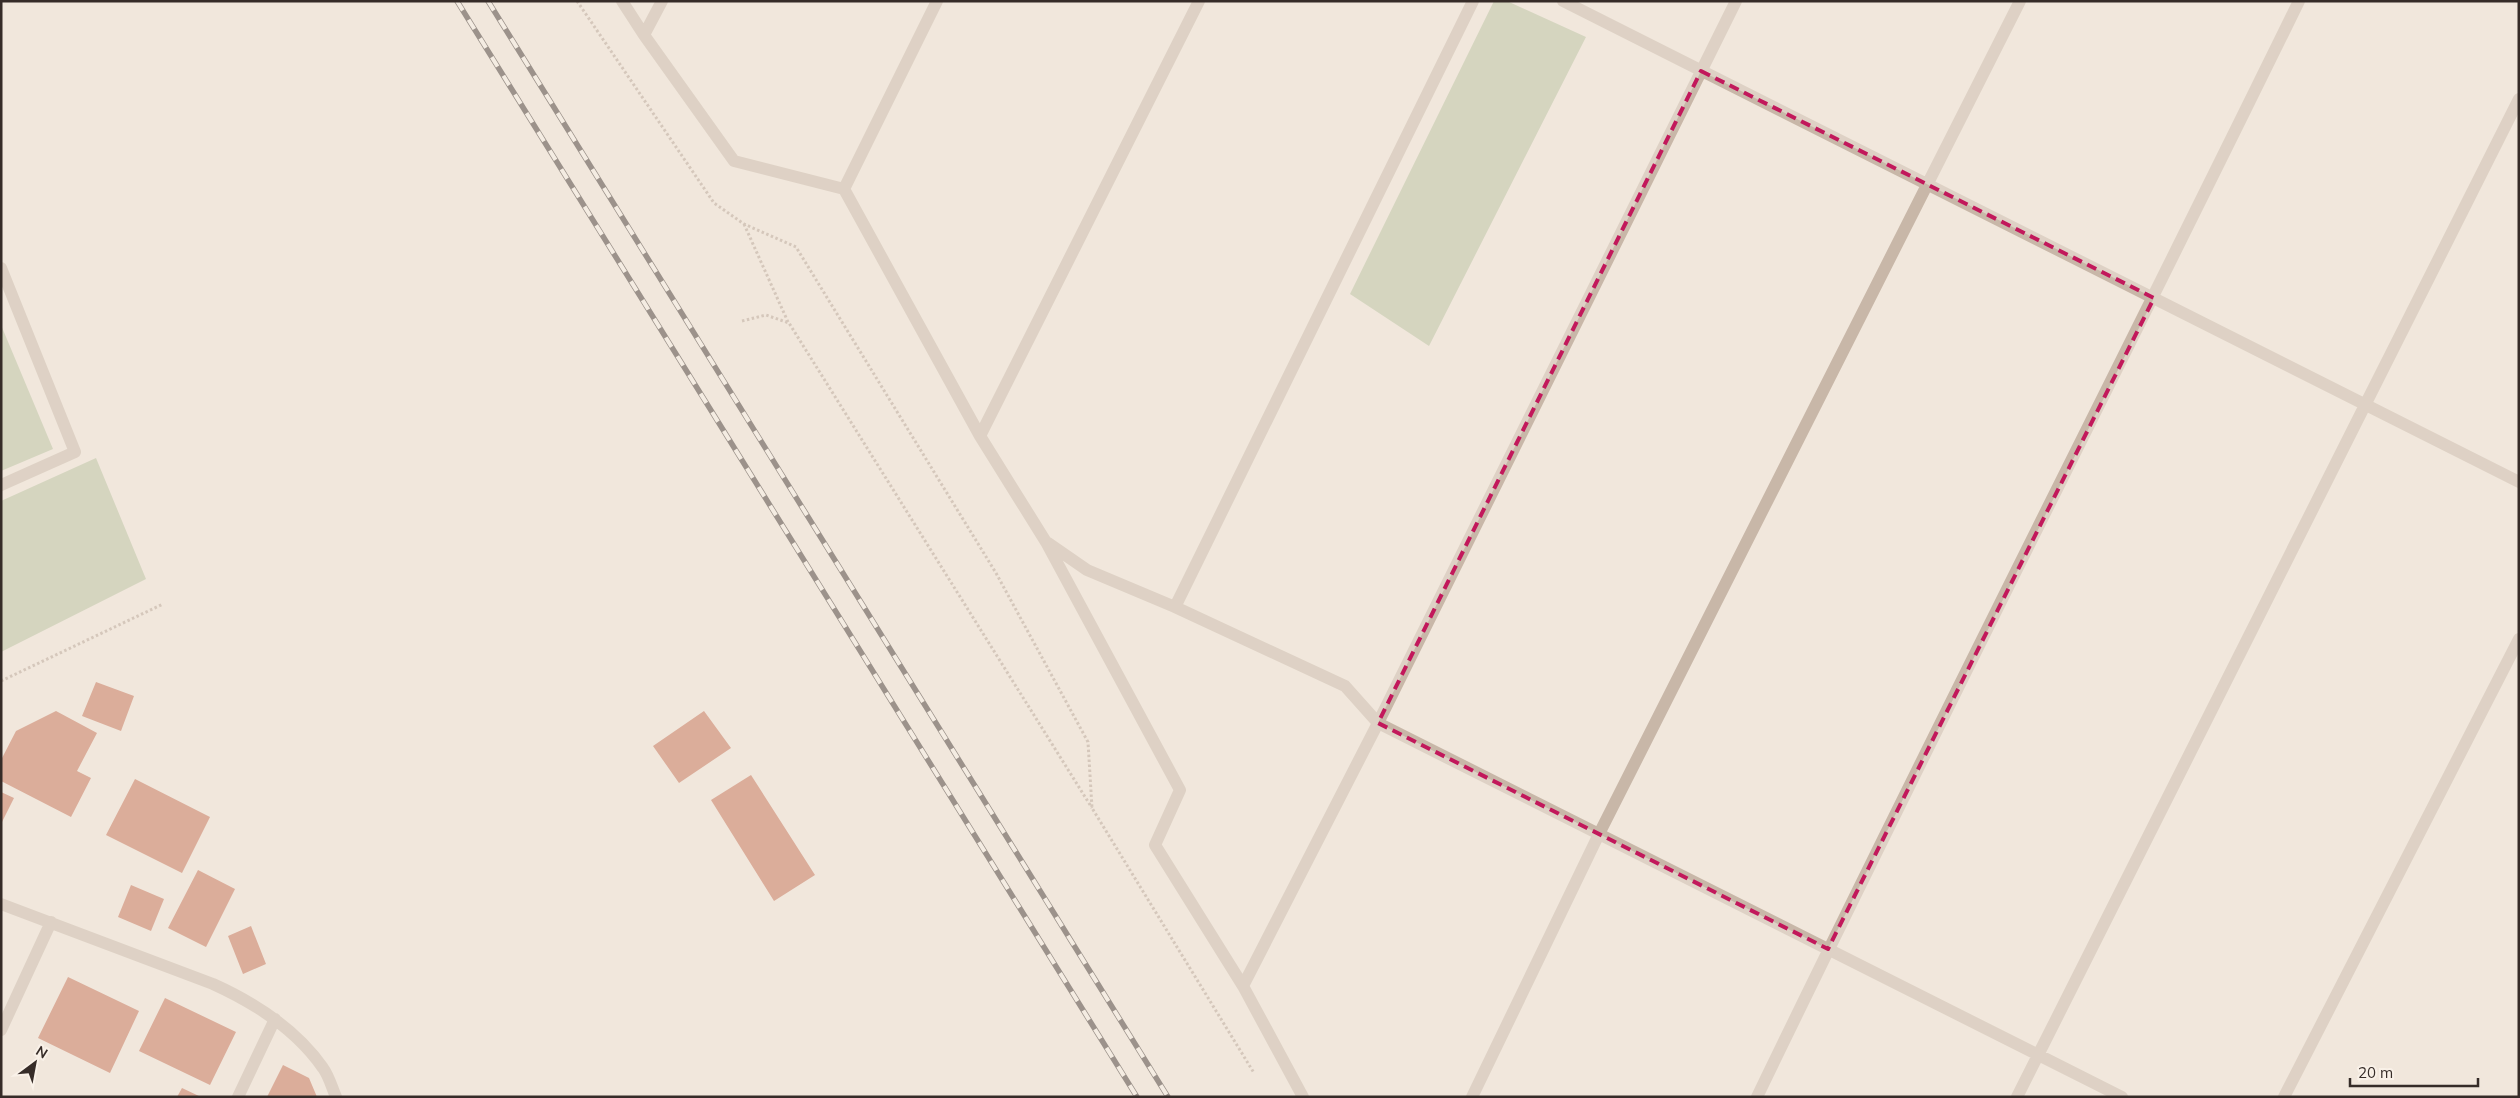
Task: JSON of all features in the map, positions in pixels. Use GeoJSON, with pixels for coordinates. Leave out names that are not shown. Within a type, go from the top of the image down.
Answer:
{"type":"FeatureCollection","features":[{"type":"Feature","properties":{"kind":"street"},"geometry":{"type":"LineString","coordinates":[[622,1],[644,36],[734,161],[844,189],[980,436],[1046,542],[1180,790],[1155,845],[1243,986],[1303,1097]]}},
{"type":"Feature","properties":{"kind":"street"},"geometry":{"type":"LineString","coordinates":[[644,36],[662,1]]}},
{"type":"Feature","properties":{"kind":"street"},"geometry":{"type":"LineString","coordinates":[[844,189],[937,1]]}},
{"type":"Feature","properties":{"kind":"street"},"geometry":{"type":"LineString","coordinates":[[980,436],[1199,1]]}},
{"type":"Feature","properties":{"kind":"street"},"geometry":{"type":"LineString","coordinates":[[1175,607],[1474,1]]}},
{"type":"Feature","properties":{"kind":"street"},"geometry":{"type":"LineString","coordinates":[[1563,1],[2519,482]]}},
{"type":"Feature","properties":{"kind":"street"},"geometry":{"type":"LineString","coordinates":[[1243,986],[1378,723],[1736,1]]}},
{"type":"Feature","properties":{"kind":"street"},"geometry":{"type":"LineString","coordinates":[[1472,1097],[1599,834],[2020,1]]}},
{"type":"Feature","properties":{"kind":"street"},"geometry":{"type":"LineString","coordinates":[[1757,1097],[1828,949],[2154,298],[2299,1]]}},
{"type":"Feature","properties":{"kind":"street"},"geometry":{"type":"LineString","coordinates":[[2017,1097],[2519,99]]}},
{"type":"Feature","properties":{"kind":"street"},"geometry":{"type":"LineString","coordinates":[[1,268],[75,452],[1,485]]}},
{"type":"Feature","properties":{"kind":"street"},"geometry":{"type":"LineString","coordinates":[[1046,542],[1087,570],[1175,607],[1345,686],[1378,723],[2122,1097]]}},
{"type":"Feature","properties":{"kind":"street"},"geometry":{"type":"LineString","coordinates":[[2284,1097],[2519,639]]}},
{"type":"Feature","properties":{"kind":"street"},"geometry":{"type":"LineString","coordinates":[[1,904],[242,997],[300,1040],[325,1070],[336,1097]]}},
{"type":"Feature","properties":{"kind":"street"},"geometry":{"type":"LineString","coordinates":[[1,1030],[51,922]]}},
{"type":"Feature","properties":{"kind":"street"},"geometry":{"type":"LineString","coordinates":[[238,1097],[274,1019]]}},
{"type":"Feature","properties":{"kind":"path"},"geometry":{"type":"LineString","coordinates":[[577,1],[714,203],[744,224],[796,247],[996,572],[1088,742],[1092,808]]}},
{"type":"Feature","properties":{"kind":"path"},"geometry":{"type":"LineString","coordinates":[[744,224],[789,323],[1092,808],[1258,1080]]}},
{"type":"Feature","properties":{"kind":"path"},"geometry":{"type":"LineString","coordinates":[[742,321],[766,315],[789,323]]}},
{"type":"Feature","properties":{"kind":"path"},"geometry":{"type":"LineString","coordinates":[[1,681],[163,604]]}},
{"type":"Feature","properties":{"kind":"highlighted area"},"geometry":{"type":"Polygon","coordinates":[[[1701,71],[2154,298],[1828,949],[1378,723],[1701,71]]]}},
{"type":"Feature","properties":{"kind":"green space"},"geometry":{"type":"Polygon","coordinates":[[[1494,1],[1507,1],[1586,37],[1429,346],[1350,294],[1494,1]]]}},
{"type":"Feature","properties":{"kind":"green space"},"geometry":{"type":"Polygon","coordinates":[[[1,325],[53,449],[1,471],[1,325]]]}},
{"type":"Feature","properties":{"kind":"green space"},"geometry":{"type":"Polygon","coordinates":[[[96,458],[146,579],[1,652],[1,501],[96,458]]]}},
{"type":"Feature","properties":{"kind":"building"},"geometry":{"type":"Polygon","coordinates":[[[96,682],[134,696],[121,731],[82,716],[96,682]]]}},
{"type":"Feature","properties":{"kind":"building"},"geometry":{"type":"Polygon","coordinates":[[[56,711],[97,733],[77,771],[91,778],[71,817],[1,781],[1,760],[16,731],[56,711]]]}},
{"type":"Feature","properties":{"kind":"building"},"geometry":{"type":"Polygon","coordinates":[[[704,711],[731,748],[679,783],[653,746],[704,711]]]}},
{"type":"Feature","properties":{"kind":"building"},"geometry":{"type":"Polygon","coordinates":[[[751,775],[815,875],[774,901],[711,800],[751,775]]]}},
{"type":"Feature","properties":{"kind":"building"},"geometry":{"type":"Polygon","coordinates":[[[135,779],[210,817],[182,873],[106,835],[135,779]]]}},
{"type":"Feature","properties":{"kind":"building"},"geometry":{"type":"Polygon","coordinates":[[[1,792],[14,798],[1,824],[1,792]]]}},
{"type":"Feature","properties":{"kind":"building"},"geometry":{"type":"Polygon","coordinates":[[[198,870],[235,889],[206,947],[168,928],[198,870]]]}},
{"type":"Feature","properties":{"kind":"building"},"geometry":{"type":"Polygon","coordinates":[[[131,885],[164,899],[151,931],[118,917],[131,885]]]}},
{"type":"Feature","properties":{"kind":"building"},"geometry":{"type":"Polygon","coordinates":[[[251,926],[266,964],[243,974],[228,936],[251,926]]]}},
{"type":"Feature","properties":{"kind":"building"},"geometry":{"type":"Polygon","coordinates":[[[68,977],[139,1011],[110,1073],[38,1038],[68,977]]]}},
{"type":"Feature","properties":{"kind":"building"},"geometry":{"type":"Polygon","coordinates":[[[165,998],[236,1032],[210,1085],[139,1051],[165,998]]]}},
{"type":"Feature","properties":{"kind":"building"},"geometry":{"type":"Polygon","coordinates":[[[283,1065],[309,1078],[317,1097],[267,1097],[283,1065]]]}},
{"type":"Feature","properties":{"kind":"building"},"geometry":{"type":"Polygon","coordinates":[[[182,1088],[201,1097],[177,1097],[182,1088]]]}},
{"type":"Feature","properties":{"kind":"railway"},"geometry":{"type":"LineString","coordinates":[[457,1],[1137,1097]]}},
{"type":"Feature","properties":{"kind":"railway"},"geometry":{"type":"LineString","coordinates":[[488,1],[1168,1097]]}}]}
